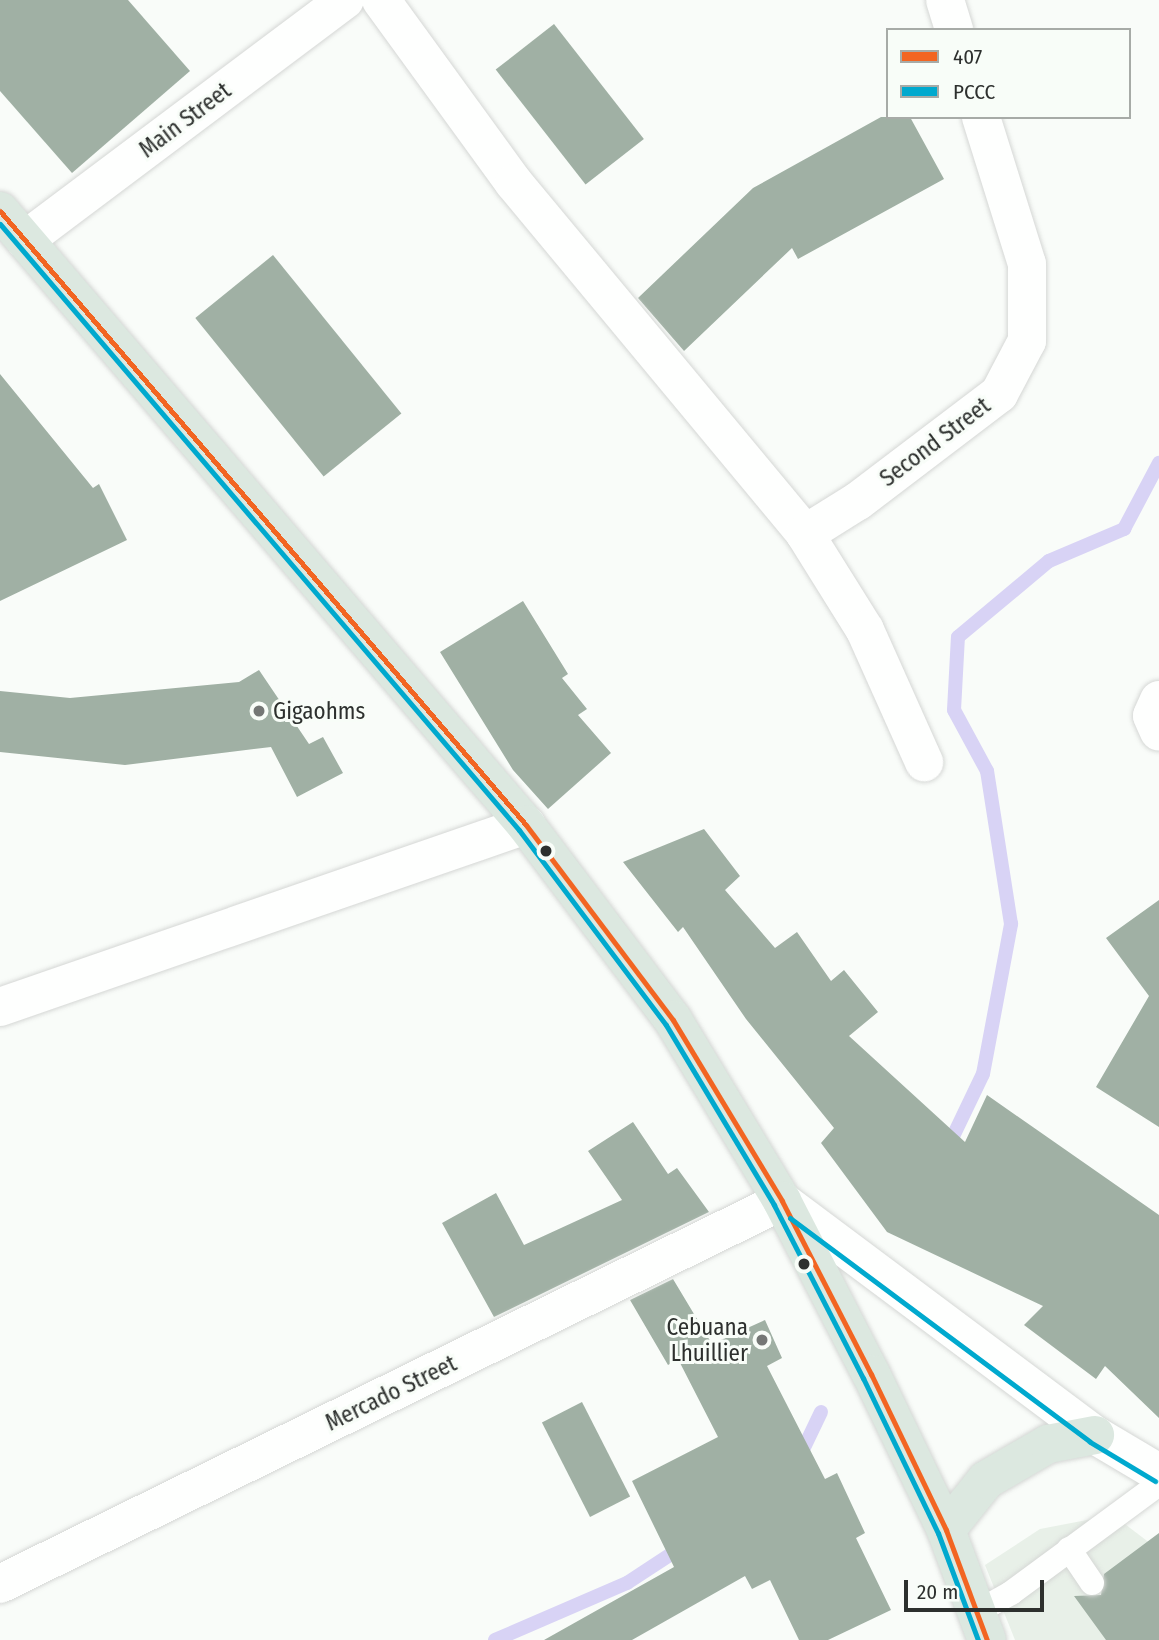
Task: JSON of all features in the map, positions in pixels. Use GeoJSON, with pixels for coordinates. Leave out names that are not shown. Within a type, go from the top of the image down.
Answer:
{"type":"FeatureCollection","features":[{"type":"Feature","properties":{"kind":"highway"},"geometry":{"type":"LineString","coordinates":[[0,211],[526,825],[673,1020],[782,1201],[946,1530],[982,1626]]}},
{"type":"Feature","properties":{"kind":"highway"},"geometry":{"type":"LineString","coordinates":[[946,1530],[986,1480],[1048,1444],[1095,1434]]}},
{"type":"Feature","properties":{"kind":"street","name":"Main Street"},"geometry":{"type":"LineString","coordinates":[[24,240],[345,0]]}},
{"type":"Feature","properties":{"kind":"street"},"geometry":{"type":"LineString","coordinates":[[381,0],[514,183],[805,534],[865,630],[925,762]]}},
{"type":"Feature","properties":{"kind":"street"},"geometry":{"type":"LineString","coordinates":[[945,0],[953,28]]}},
{"type":"Feature","properties":{"kind":"street","name":"Second Street"},"geometry":{"type":"LineString","coordinates":[[805,534],[858,502],[999,394],[1027,341],[1027,264],[982,119]]}},
{"type":"Feature","properties":{"kind":"street"},"geometry":{"type":"LineString","coordinates":[[1159,700],[1152,716],[1159,732]]}},
{"type":"Feature","properties":{"kind":"street"},"geometry":{"type":"LineString","coordinates":[[0,1007],[526,825]]}},
{"type":"Feature","properties":{"kind":"street"},"geometry":{"type":"LineString","coordinates":[[782,1201],[1095,1434],[1159,1473]]}},
{"type":"Feature","properties":{"kind":"street","name":"Mercado Street"},"geometry":{"type":"LineString","coordinates":[[0,1584],[782,1201]]}},
{"type":"Feature","properties":{"kind":"lane"},"geometry":{"type":"LineString","coordinates":[[982,1626],[1069,1549],[1159,1483]]}},
{"type":"Feature","properties":{"kind":"lane"},"geometry":{"type":"LineString","coordinates":[[1069,1549],[1093,1583]]}},
{"type":"Feature","properties":{"kind":"shaded area"},"geometry":{"type":"Polygon","coordinates":[[[1113,1515],[1159,1550],[1159,1640],[1015,1640],[985,1565],[1040,1529],[1113,1515]]]}},
{"type":"Feature","properties":{"kind":"building"},"geometry":{"type":"Polygon","coordinates":[[[0,0],[128,0],[190,71],[72,173],[0,91],[0,0]]]}},
{"type":"Feature","properties":{"kind":"building"},"geometry":{"type":"Polygon","coordinates":[[[554,24],[644,139],[586,185],[496,70],[554,24]]]}},
{"type":"Feature","properties":{"kind":"building"},"geometry":{"type":"Polygon","coordinates":[[[881,117],[911,119],[944,179],[798,259],[792,248],[684,351],[638,298],[753,188],[881,117]]]}},
{"type":"Feature","properties":{"kind":"building"},"geometry":{"type":"Polygon","coordinates":[[[273,255],[401,414],[324,476],[195,318],[273,255]]]}},
{"type":"Feature","properties":{"kind":"building"},"geometry":{"type":"Polygon","coordinates":[[[0,374],[93,488],[99,484],[127,540],[0,601],[0,374]]]}},
{"type":"Feature","properties":{"kind":"building"},"geometry":{"type":"Polygon","coordinates":[[[523,601],[568,674],[562,678],[587,709],[578,715],[611,753],[548,809],[513,770],[440,652],[523,601]]]}},
{"type":"Feature","properties":{"kind":"building"},"geometry":{"type":"Polygon","coordinates":[[[259,670],[309,744],[323,737],[343,773],[297,797],[271,747],[125,765],[0,752],[0,691],[70,698],[239,682],[259,670]]]}},
{"type":"Feature","properties":{"kind":"building"},"geometry":{"type":"Polygon","coordinates":[[[704,829],[740,876],[725,890],[775,948],[797,932],[831,981],[844,970],[878,1012],[849,1036],[965,1142],[987,1095],[1159,1215],[1159,1418],[1105,1366],[1096,1379],[1024,1325],[1043,1306],[887,1232],[821,1143],[834,1128],[746,1019],[683,927],[678,932],[623,862],[704,829]]]}},
{"type":"Feature","properties":{"kind":"building"},"geometry":{"type":"Polygon","coordinates":[[[1159,900],[1159,1127],[1096,1087],[1149,996],[1106,938],[1159,900]]]}},
{"type":"Feature","properties":{"kind":"building"},"geometry":{"type":"Polygon","coordinates":[[[633,1122],[668,1174],[677,1168],[709,1212],[494,1317],[442,1223],[496,1193],[524,1245],[622,1200],[588,1151],[633,1122]]]}},
{"type":"Feature","properties":{"kind":"building"},"geometry":{"type":"Polygon","coordinates":[[[673,1279],[712,1344],[765,1320],[782,1358],[767,1366],[825,1479],[837,1473],[865,1533],[856,1538],[891,1610],[828,1640],[799,1640],[770,1580],[752,1589],[745,1576],[632,1640],[544,1640],[674,1567],[632,1481],[718,1437],[678,1359],[668,1365],[630,1300],[673,1279]]]}},
{"type":"Feature","properties":{"kind":"building"},"geometry":{"type":"Polygon","coordinates":[[[582,1402],[630,1496],[590,1517],[542,1422],[582,1402]]]}},
{"type":"Feature","properties":{"kind":"building"},"geometry":{"type":"Polygon","coordinates":[[[1159,1533],[1159,1640],[1106,1640],[1074,1596],[1101,1595],[1104,1574],[1159,1533]]]}},
{"type":"Feature","properties":{"kind":"waterway"},"geometry":{"type":"LineString","coordinates":[[947,1149],[983,1074],[1011,924],[987,771],[954,710],[958,637],[1049,561],[1124,529],[1159,463]]}},
{"type":"Feature","properties":{"kind":"waterway"},"geometry":{"type":"LineString","coordinates":[[799,1458],[821,1412]]}},
{"type":"Feature","properties":{"kind":"waterway"},"geometry":{"type":"LineString","coordinates":[[495,1640],[627,1583],[685,1545]]}},
{"type":"Feature","properties":{"kind":"transit line","name":"407"},"geometry":{"type":"LineString","coordinates":[[0,211],[526,825],[673,1020],[782,1201],[871,1374],[946,1530],[987,1640]]}},
{"type":"Feature","properties":{"kind":"transit line","name":"PCCC"},"geometry":{"type":"LineString","coordinates":[[0,224],[519,830],[666,1025],[774,1205],[863,1378],[938,1533],[978,1640]]}},
{"type":"Feature","properties":{"kind":"transit line","name":"PCCC"},"geometry":{"type":"LineString","coordinates":[[790,1218],[1090,1442],[1155,1481]]}},
{"type":"Feature","properties":{"kind":"place","name":"Gigaohms"},"geometry":{"type":"Point","coordinates":[259,711]}},
{"type":"Feature","properties":{"kind":"place","name":"Cebuana Lhuillier"},"geometry":{"type":"Point","coordinates":[762,1340]}}]}
